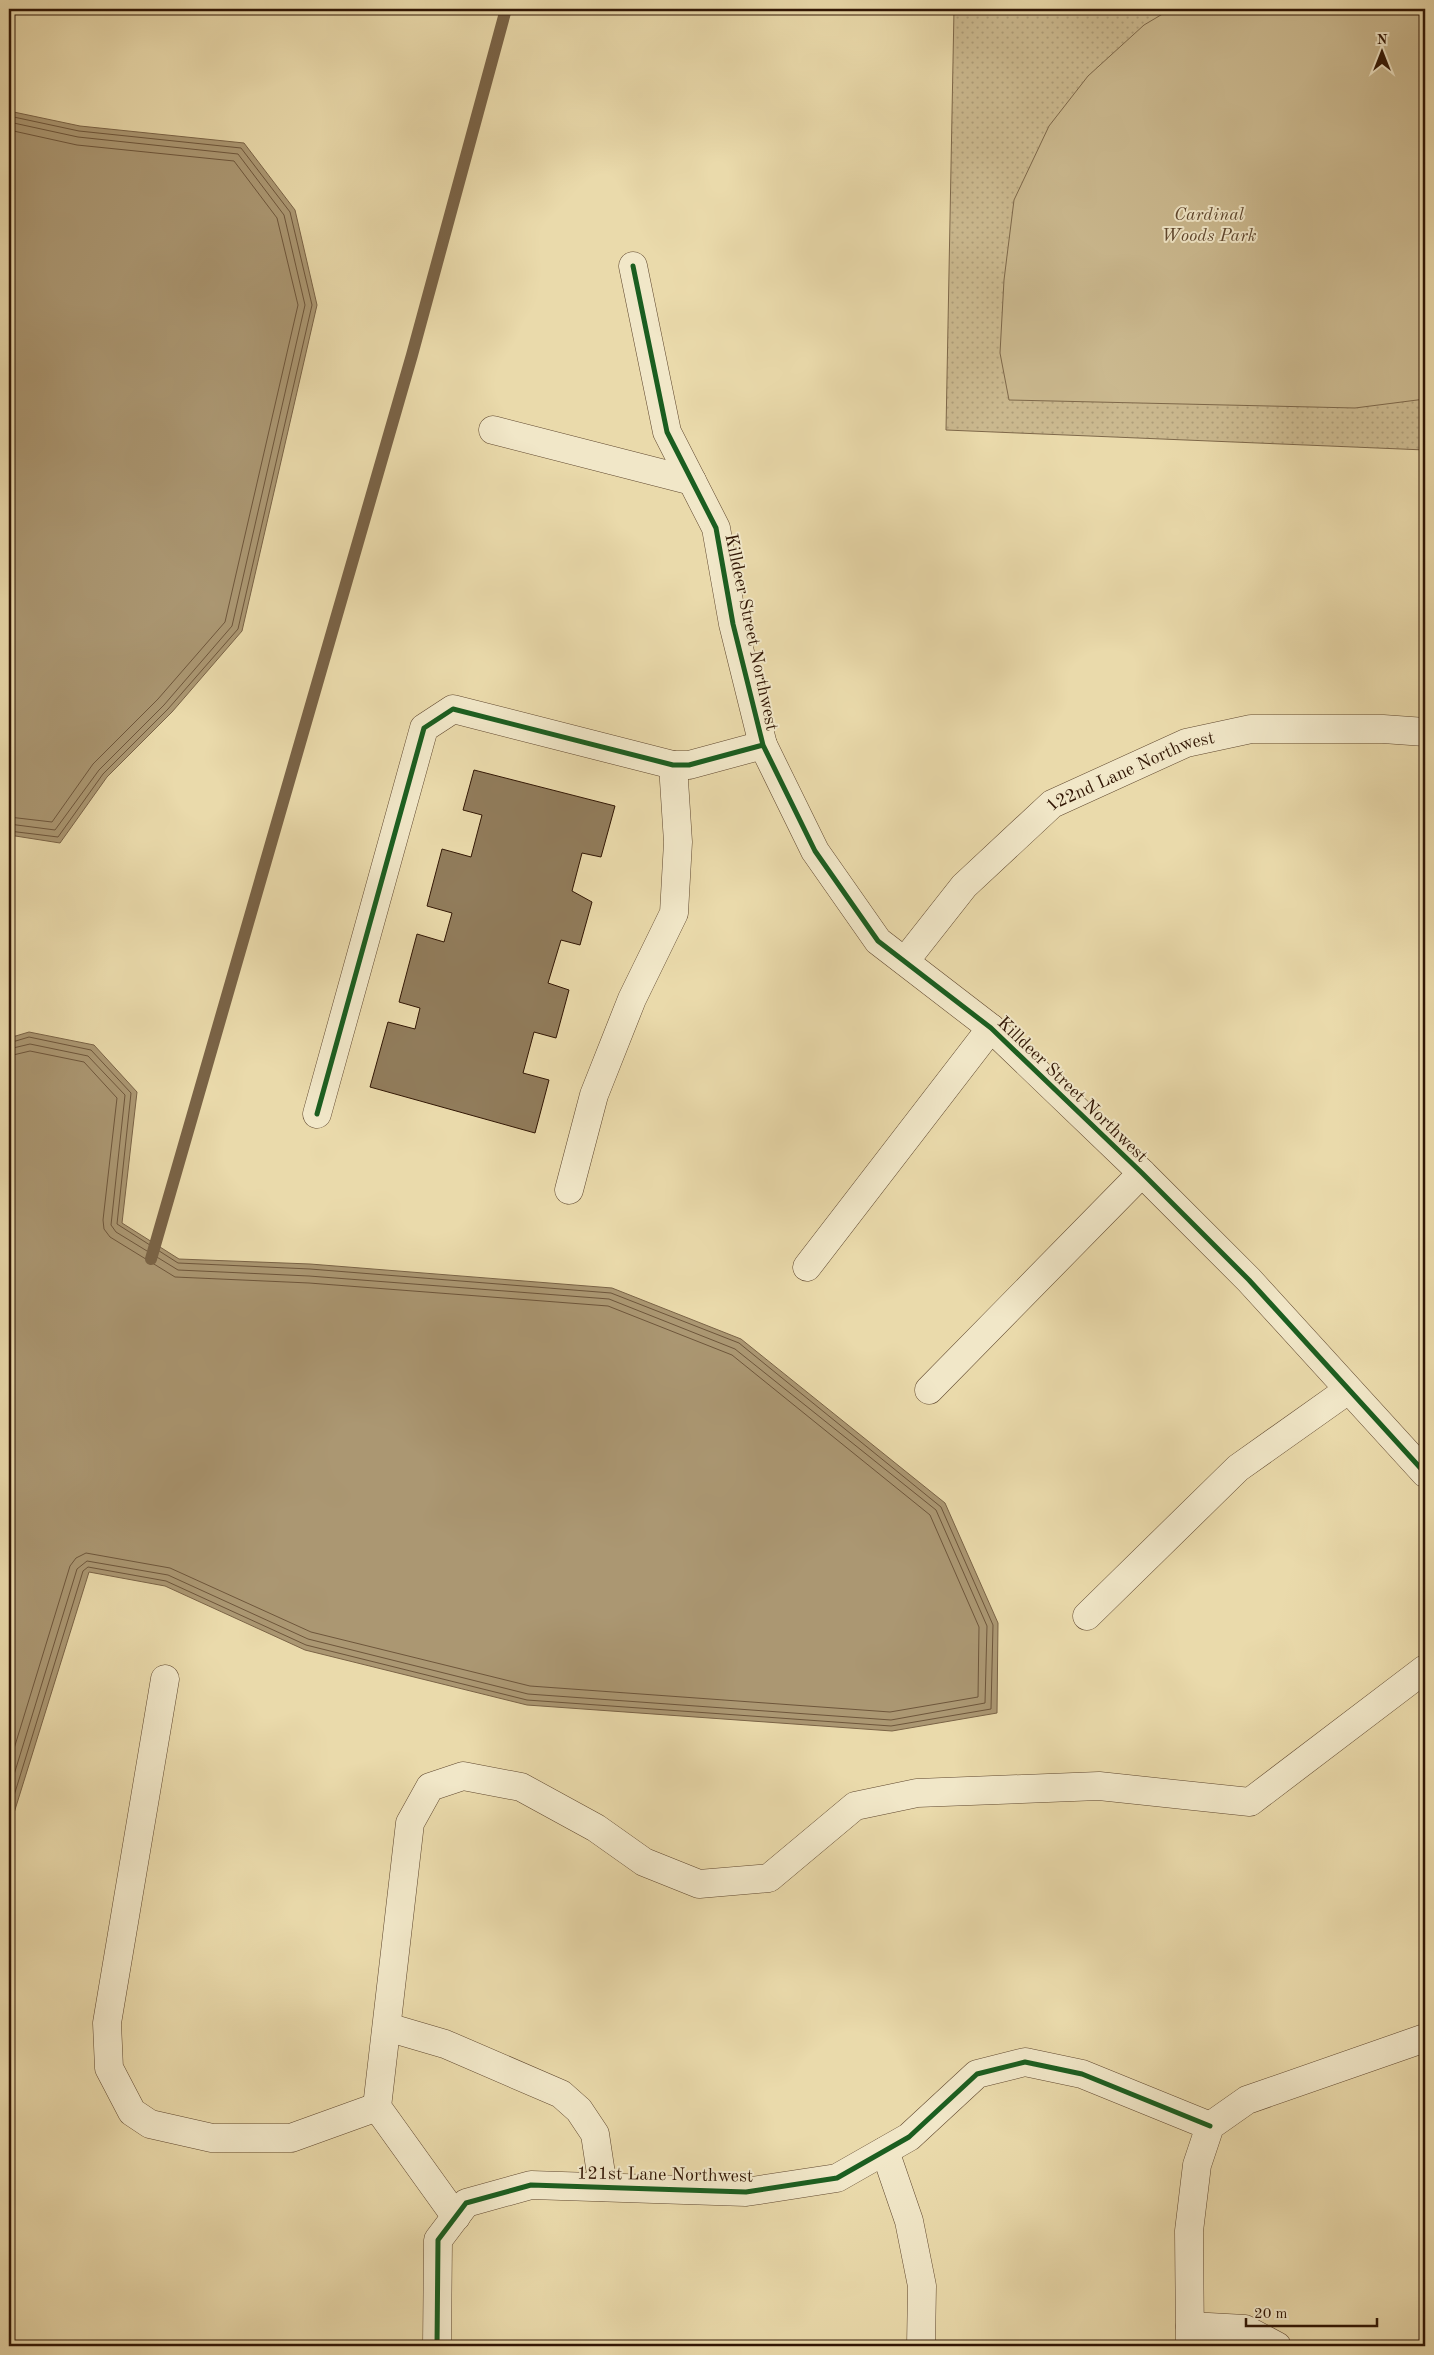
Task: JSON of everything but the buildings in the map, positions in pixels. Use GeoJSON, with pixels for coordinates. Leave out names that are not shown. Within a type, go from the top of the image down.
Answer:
{"type":"FeatureCollection","features":[{"type":"Feature","properties":{"kind":"street","name":"Killdeer Street Northwest"},"geometry":{"type":"LineString","coordinates":[[633,266],[667,432],[716,528],[733,624],[763,745],[815,852],[878,941],[991,1028],[1142,1173],[1249,1280],[1425,1473]]}},
{"type":"Feature","properties":{"kind":"street"},"geometry":{"type":"LineString","coordinates":[[493,430],[692,482]]}},
{"type":"Feature","properties":{"kind":"street"},"geometry":{"type":"LineString","coordinates":[[318,1114],[424,728],[453,709],[673,765],[689,765],[763,745]]}},
{"type":"Feature","properties":{"kind":"street","name":"122nd Lane Northwest"},"geometry":{"type":"LineString","coordinates":[[905,961],[964,886],[1052,804],[1186,743],[1251,729],[1383,729],[1425,732]]}},
{"type":"Feature","properties":{"kind":"street"},"geometry":{"type":"LineString","coordinates":[[569,1190],[594,1095],[632,999],[674,913],[678,842],[673,765]]}},
{"type":"Feature","properties":{"kind":"street"},"geometry":{"type":"LineString","coordinates":[[807,1267],[991,1028]]}},
{"type":"Feature","properties":{"kind":"street"},"geometry":{"type":"LineString","coordinates":[[929,1390],[1142,1173]]}},
{"type":"Feature","properties":{"kind":"street"},"geometry":{"type":"LineString","coordinates":[[1087,1616],[1238,1468],[1348,1390]]}},
{"type":"Feature","properties":{"kind":"street"},"geometry":{"type":"LineString","coordinates":[[456,2217],[377,2107],[410,1823],[430,1787],[463,1776],[521,1787],[596,1828],[644,1862],[699,1884],[769,1878],[855,1806],[918,1793],[1099,1786],[1250,1802],[1425,1669]]}},
{"type":"Feature","properties":{"kind":"street"},"geometry":{"type":"LineString","coordinates":[[165,1679],[107,2023],[110,2068],[118,2086],[132,2112],[150,2124],[212,2138],[291,2138],[377,2107]]}},
{"type":"Feature","properties":{"kind":"street"},"geometry":{"type":"LineString","coordinates":[[386,2027],[445,2044],[561,2094],[579,2110],[594,2134],[603,2187]]}},
{"type":"Feature","properties":{"kind":"street"},"geometry":{"type":"LineString","coordinates":[[1277,2346],[1246,2329],[1190,2336],[1189,2231],[1197,2165],[1210,2126],[1247,2100],[1425,2038]]}},
{"type":"Feature","properties":{"kind":"street","name":"121st Lane Northwest"},"geometry":{"type":"LineString","coordinates":[[437,2346],[438,2240],[466,2203],[531,2185],[746,2192],[837,2178],[909,2137],[977,2074],[1025,2062],[1082,2074],[1210,2126]]}},
{"type":"Feature","properties":{"kind":"street"},"geometry":{"type":"LineString","coordinates":[[885,2151],[909,2221],[922,2286],[921,2346]]}},
{"type":"Feature","properties":{"kind":"green space","name":"Cardinal Woods Park"},"geometry":{"type":"Polygon","coordinates":[[[954,9],[1425,9],[1425,450],[946,430],[954,9]]]}},
{"type":"Feature","properties":{"kind":"green space","name":"Cardinal Woods Park"},"geometry":{"type":"Polygon","coordinates":[[[1171,9],[1425,9],[1425,399],[1355,408],[1009,400],[1000,353],[1004,280],[1014,200],[1049,126],[1088,76],[1144,25],[1171,9]]]}},
{"type":"Feature","properties":{"kind":"water"},"geometry":{"type":"Polygon","coordinates":[[[9,111],[80,126],[244,143],[295,210],[317,305],[242,631],[172,712],[107,777],[60,843],[9,835],[9,111]]]}},
{"type":"Feature","properties":{"kind":"water"},"geometry":{"type":"Polygon","coordinates":[[[29,1032],[94,1045],[137,1092],[122,1223],[179,1259],[310,1264],[612,1288],[741,1339],[945,1503],[998,1623],[997,1713],[892,1731],[527,1705],[305,1650],[165,1586],[89,1572],[9,1829],[9,1038],[29,1032]]]}},
{"type":"Feature","properties":{"kind":"waterway"},"geometry":{"type":"LineString","coordinates":[[151,1259],[412,355],[506,9]]}},
{"type":"Feature","properties":{"kind":"cycle path"},"geometry":{"type":"LineString","coordinates":[[633,266],[667,432],[716,528],[733,624],[763,745],[815,851],[878,941],[991,1028],[1142,1173],[1249,1280],[1425,1473]]}},
{"type":"Feature","properties":{"kind":"cycle path"},"geometry":{"type":"LineString","coordinates":[[317,1114],[424,728],[453,709],[673,765],[689,765],[763,745]]}},
{"type":"Feature","properties":{"kind":"cycle path"},"geometry":{"type":"LineString","coordinates":[[437,2346],[438,2240],[466,2203],[531,2185],[746,2192],[837,2178],[909,2137],[977,2074],[1025,2062],[1082,2074],[1210,2126]]}}]}
